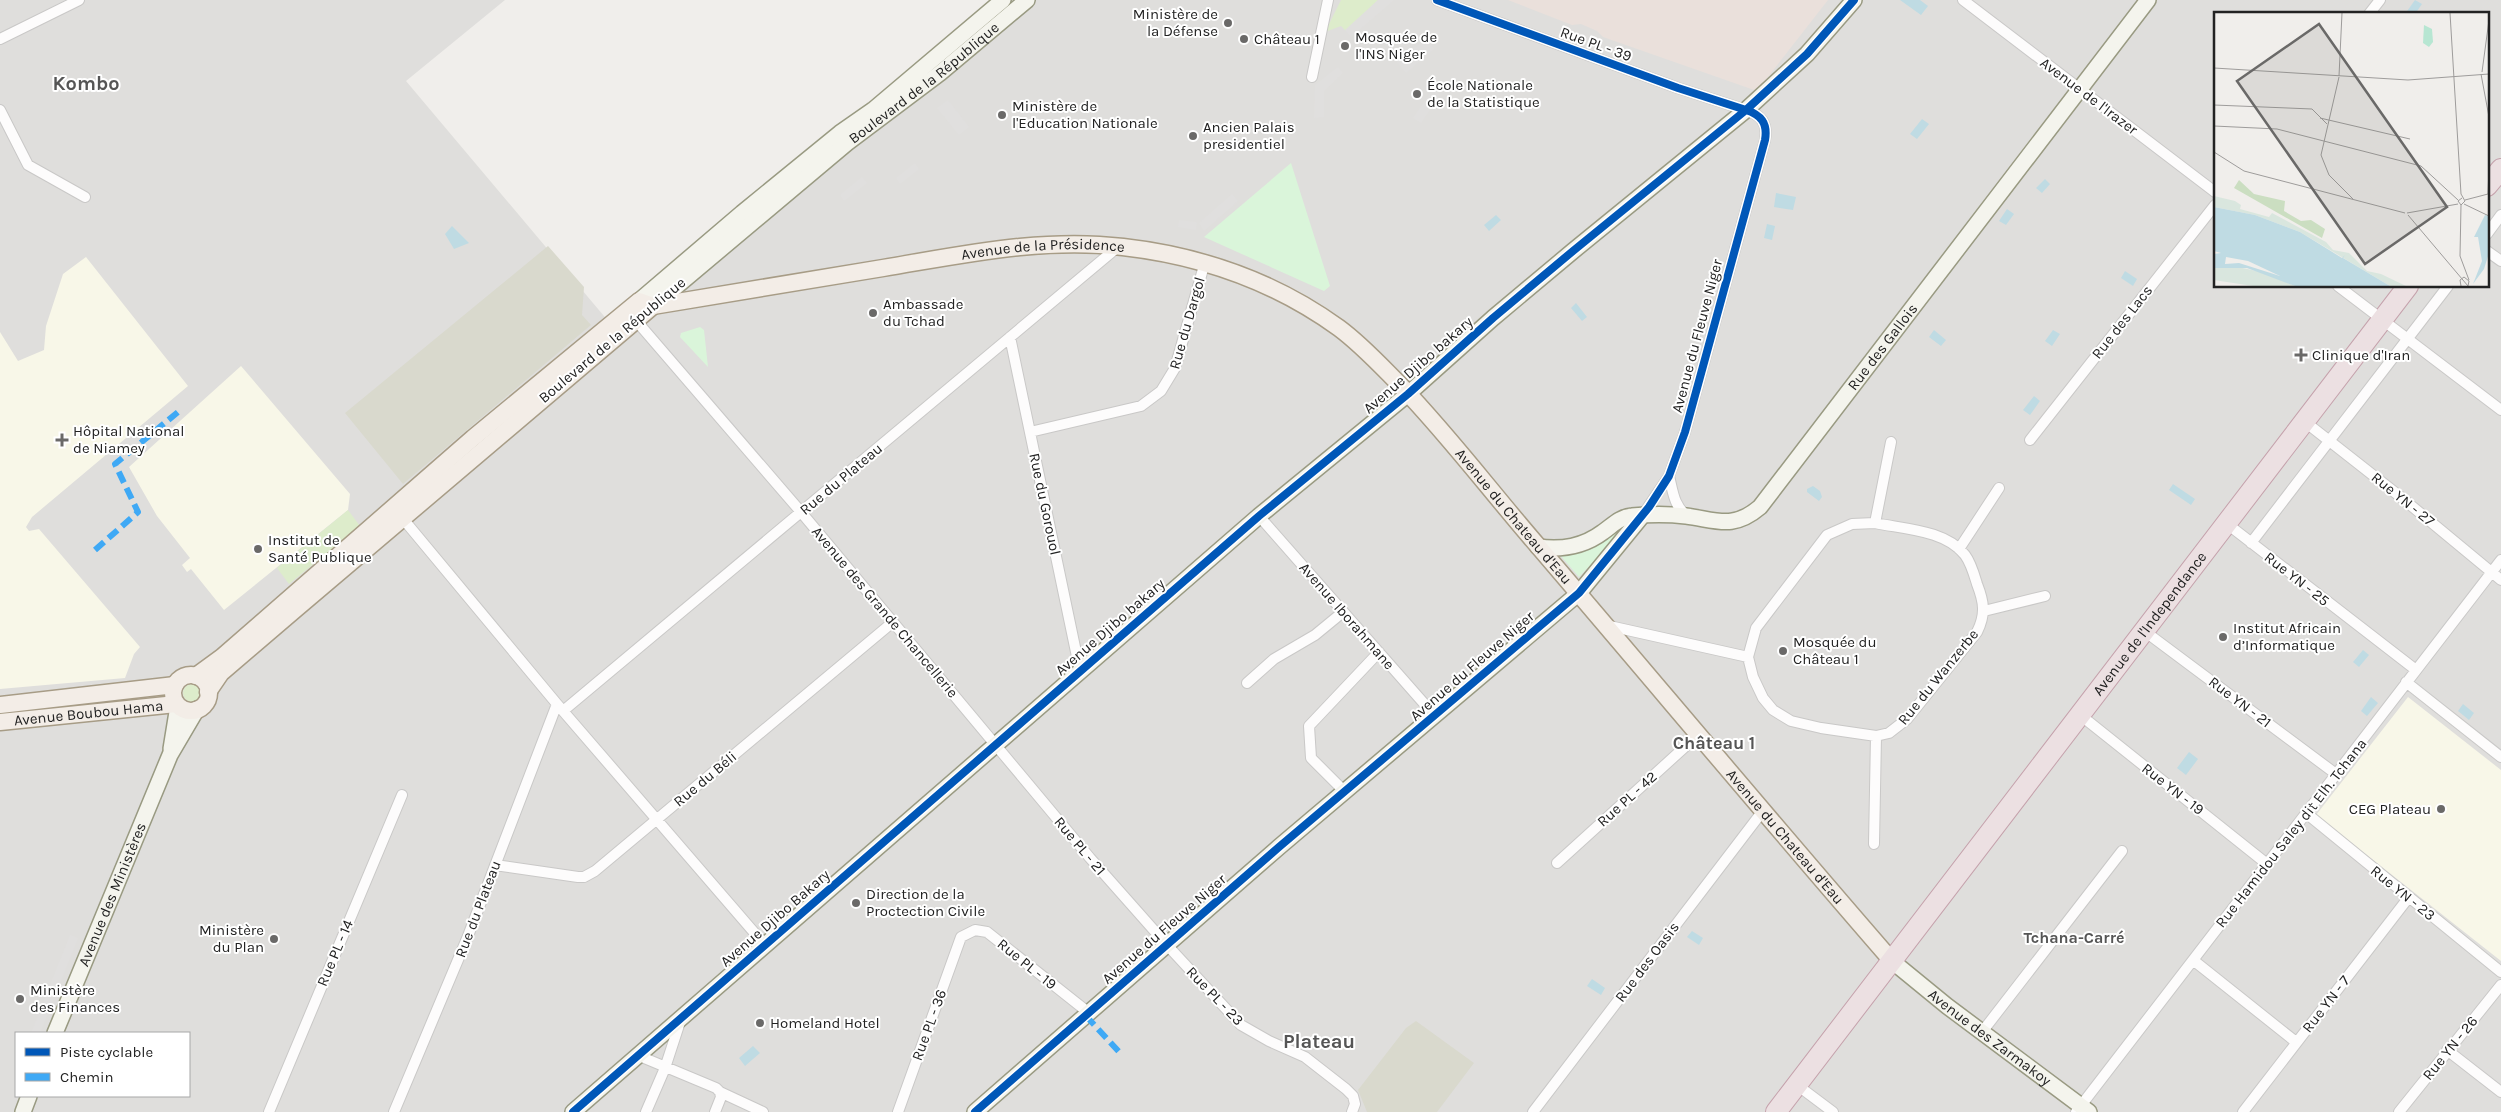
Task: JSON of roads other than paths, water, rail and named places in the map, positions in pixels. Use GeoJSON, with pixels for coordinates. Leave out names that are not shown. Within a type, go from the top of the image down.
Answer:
{"type":"FeatureCollection","features":[{"type":"Feature","properties":{"kind":"highway"},"geometry":{"type":"LineString","coordinates":[[2488,185],[2501,169]]}},
{"type":"Feature","properties":{"kind":"highway","name":"Avenue de l'Independance"},"geometry":{"type":"LineString","coordinates":[[1776,1112],[2406,288]]}},
{"type":"Feature","properties":{"kind":"main road","name":"Avenue de la Présidence"},"geometry":{"type":"LineString","coordinates":[[639,309],[990,250],[1052,244],[1119,246],[1205,262],[1240,273],[1283,292],[1319,314],[1363,348],[1408,394]]}},
{"type":"Feature","properties":{"kind":"main road","name":"Boulevard de la République"},"geometry":{"type":"LineString","coordinates":[[208,692],[221,673],[562,363],[639,309]]}},
{"type":"Feature","properties":{"kind":"main road","name":"Avenue du Chateau d'Eau"},"geometry":{"type":"LineString","coordinates":[[1408,394],[1438,425],[1538,547],[1579,593],[1762,812],[1892,960]]}},
{"type":"Feature","properties":{"kind":"main road","name":"Boulevard de la République"},"geometry":{"type":"LineString","coordinates":[[196,676],[222,657],[398,513]]}},
{"type":"Feature","properties":{"kind":"main road"},"geometry":{"type":"LineString","coordinates":[[186,676],[196,676],[206,684],[208,692],[206,702],[198,709],[187,710],[177,705],[173,694],[175,685],[186,676]]}},
{"type":"Feature","properties":{"kind":"main road","name":"Avenue Boubou Hama"},"geometry":{"type":"LineString","coordinates":[[0,705],[175,685]]}},
{"type":"Feature","properties":{"kind":"main road","name":"Avenue Boubou Hama"},"geometry":{"type":"LineString","coordinates":[[0,722],[177,705]]}},
{"type":"Feature","properties":{"kind":"street"},"geometry":{"type":"LineString","coordinates":[[0,39],[79,0]]}},
{"type":"Feature","properties":{"kind":"street","name":"Boulevard de la République"},"geometry":{"type":"LineString","coordinates":[[986,24],[1003,0]]}},
{"type":"Feature","properties":{"kind":"street","name":"Boulevard de la République"},"geometry":{"type":"LineString","coordinates":[[639,309],[742,213],[844,138],[873,110],[935,67],[986,24],[1027,0]]}},
{"type":"Feature","properties":{"kind":"street"},"geometry":{"type":"LineString","coordinates":[[1312,77],[1328,0]]}},
{"type":"Feature","properties":{"kind":"street","name":"Rue PL - 39"},"geometry":{"type":"LineString","coordinates":[[1437,0],[1669,85],[1746,110]]}},
{"type":"Feature","properties":{"kind":"street","name":"Avenue Djibo bakary"},"geometry":{"type":"LineString","coordinates":[[996,746],[1259,516],[1408,394],[1565,257],[1746,110],[1808,54],[1854,0]]}},
{"type":"Feature","properties":{"kind":"street","name":"Avenue de l'Irazer"},"geometry":{"type":"LineString","coordinates":[[1962,0],[2214,191]]}},
{"type":"Feature","properties":{"kind":"street","name":"Rue des Gallois"},"geometry":{"type":"LineString","coordinates":[[1538,547],[1562,549],[1572,547],[1596,537],[1618,520],[1632,516],[1688,516],[1716,522],[1737,521],[1748,517],[1760,506],[2148,0]]}},
{"type":"Feature","properties":{"kind":"street"},"geometry":{"type":"LineString","coordinates":[[2371,12],[2380,0]]}},
{"type":"Feature","properties":{"kind":"street"},"geometry":{"type":"LineString","coordinates":[[0,110],[28,165],[85,197]]}},
{"type":"Feature","properties":{"kind":"street","name":"Avenue du Fleuve Niger"},"geometry":{"type":"LineString","coordinates":[[975,1112],[1345,792],[1579,593],[1642,516],[1669,476],[1685,432],[1765,140],[1766,124],[1757,114],[1746,110]]}},
{"type":"Feature","properties":{"kind":"street","name":"Rue des Lacs"},"geometry":{"type":"LineString","coordinates":[[2030,440],[2214,206]]}},
{"type":"Feature","properties":{"kind":"street"},"geometry":{"type":"LineString","coordinates":[[2488,233],[2501,215]]}},
{"type":"Feature","properties":{"kind":"street","name":"Rue du Plateau"},"geometry":{"type":"LineString","coordinates":[[394,1112],[468,936],[495,865],[560,708],[801,512],[1119,246]]}},
{"type":"Feature","properties":{"kind":"street"},"geometry":{"type":"LineString","coordinates":[[2488,252],[2501,261]]}},
{"type":"Feature","properties":{"kind":"street","name":"Rue du Dargol"},"geometry":{"type":"LineString","coordinates":[[1030,432],[1135,408],[1161,391],[1175,368],[1205,262]]}},
{"type":"Feature","properties":{"kind":"street"},"geometry":{"type":"LineString","coordinates":[[2341,288],[2501,410]]}},
{"type":"Feature","properties":{"kind":"street"},"geometry":{"type":"LineString","coordinates":[[2251,543],[2446,288]]}},
{"type":"Feature","properties":{"kind":"street","name":"Avenue des Grande Chancellerie"},"geometry":{"type":"LineString","coordinates":[[639,309],[801,512],[996,746]]}},
{"type":"Feature","properties":{"kind":"street","name":"Rue du Gorouol"},"geometry":{"type":"LineString","coordinates":[[1010,337],[1080,671]]}},
{"type":"Feature","properties":{"kind":"street","name":"Rue YN - 27"},"geometry":{"type":"LineString","coordinates":[[2304,421],[2501,580]]}},
{"type":"Feature","properties":{"kind":"street"},"geometry":{"type":"LineString","coordinates":[[1875,523],[1891,442]]}},
{"type":"Feature","properties":{"kind":"street"},"geometry":{"type":"LineString","coordinates":[[1669,476],[1675,502],[1680,510],[1688,516]]}},
{"type":"Feature","properties":{"kind":"street"},"geometry":{"type":"LineString","coordinates":[[1959,549],[2000,488]]}},
{"type":"Feature","properties":{"kind":"street"},"geometry":{"type":"LineString","coordinates":[[398,513],[560,708],[765,946]]}},
{"type":"Feature","properties":{"kind":"street","name":"Avenue Iborahmane"},"geometry":{"type":"LineString","coordinates":[[1259,516],[1436,716]]}},
{"type":"Feature","properties":{"kind":"street","name":"Rue du Wanzerbe"},"geometry":{"type":"LineString","coordinates":[[1748,657],[1749,647],[1756,628],[1828,535],[1852,524],[1875,523],[1921,532],[1949,541],[1959,549],[1972,568],[1984,602],[1984,611],[1977,632],[1907,719],[1889,733],[1876,736]]}},
{"type":"Feature","properties":{"kind":"street","name":"Rue YN - 25"},"geometry":{"type":"LineString","coordinates":[[2226,523],[2416,670]]}},
{"type":"Feature","properties":{"kind":"street","name":"Rue Hamidou Saley dit Elh. Tchana"},"geometry":{"type":"LineString","coordinates":[[2082,1110],[2193,960],[2501,560]]}},
{"type":"Feature","properties":{"kind":"street"},"geometry":{"type":"LineString","coordinates":[[1984,611],[2045,596]]}},
{"type":"Feature","properties":{"kind":"street"},"geometry":{"type":"LineString","coordinates":[[1247,683],[1274,659],[1315,635],[1343,612]]}},
{"type":"Feature","properties":{"kind":"street","name":"Rue du Béli"},"geometry":{"type":"LineString","coordinates":[[495,865],[584,877],[595,871],[894,622]]}},
{"type":"Feature","properties":{"kind":"street"},"geometry":{"type":"LineString","coordinates":[[1605,625],[1748,657],[1753,677],[1763,698],[1781,716],[1821,728],[1876,736],[1874,844]]}},
{"type":"Feature","properties":{"kind":"street","name":"Rue YN - 21"},"geometry":{"type":"LineString","coordinates":[[2144,630],[2336,774]]}},
{"type":"Feature","properties":{"kind":"street"},"geometry":{"type":"LineString","coordinates":[[1345,792],[1311,758],[1309,726],[1379,652]]}},
{"type":"Feature","properties":{"kind":"street"},"geometry":{"type":"LineString","coordinates":[[2406,682],[2501,757]]}},
{"type":"Feature","properties":{"kind":"street","name":"Avenue des Ministères"},"geometry":{"type":"LineString","coordinates":[[170,755],[177,705]]}},
{"type":"Feature","properties":{"kind":"street","name":"Avenue des Ministères"},"geometry":{"type":"LineString","coordinates":[[55,1032],[170,755],[198,709]]}},
{"type":"Feature","properties":{"kind":"street","name":"Rue YN - 19"},"geometry":{"type":"LineString","coordinates":[[2079,714],[2267,864]]}},
{"type":"Feature","properties":{"kind":"street","name":"Rue PL - 42"},"geometry":{"type":"LineString","coordinates":[[1557,863],[1698,735]]}},
{"type":"Feature","properties":{"kind":"street","name":"Rue PL - 21"},"geometry":{"type":"LineString","coordinates":[[996,746],[1167,945]]}},
{"type":"Feature","properties":{"kind":"street","name":"Avenue Djibo Bakary"},"geometry":{"type":"LineString","coordinates":[[573,1112],[996,746]]}},
{"type":"Feature","properties":{"kind":"street","name":"Rue PL - 14"},"geometry":{"type":"LineString","coordinates":[[269,1112],[402,795]]}},
{"type":"Feature","properties":{"kind":"street","name":"Rue des Oasis"},"geometry":{"type":"LineString","coordinates":[[1533,1112],[1762,812]]}},
{"type":"Feature","properties":{"kind":"street","name":"Rue YN - 23"},"geometry":{"type":"LineString","coordinates":[[2306,813],[2501,972]]}},
{"type":"Feature","properties":{"kind":"street"},"geometry":{"type":"LineString","coordinates":[[1982,1032],[2122,851]]}},
{"type":"Feature","properties":{"kind":"street","name":"Rue YN - 7"},"geometry":{"type":"LineString","coordinates":[[2243,1112],[2409,898]]}},
{"type":"Feature","properties":{"kind":"street","name":"Rue PL - 19"},"geometry":{"type":"LineString","coordinates":[[961,937],[975,930],[987,932],[1089,1013]]}},
{"type":"Feature","properties":{"kind":"street","name":"Rue PL - 36"},"geometry":{"type":"LineString","coordinates":[[898,1112],[961,937]]}},
{"type":"Feature","properties":{"kind":"street","name":"Rue PL - 23"},"geometry":{"type":"LineString","coordinates":[[1167,945],[1241,1025],[1269,1042],[1305,1057],[1346,1089],[1353,1096],[1355,1104],[1352,1112]]}},
{"type":"Feature","properties":{"kind":"street","name":"Avenue des Zarmakoy"},"geometry":{"type":"LineString","coordinates":[[1892,960],[2082,1110]]}},
{"type":"Feature","properties":{"kind":"street"},"geometry":{"type":"LineString","coordinates":[[2193,960],[2296,1042]]}},
{"type":"Feature","properties":{"kind":"street","name":"Rue YN - 26"},"geometry":{"type":"LineString","coordinates":[[2399,1112],[2501,985]]}},
{"type":"Feature","properties":{"kind":"street"},"geometry":{"type":"LineString","coordinates":[[646,1112],[665,1068],[681,1017]]}},
{"type":"Feature","properties":{"kind":"street"},"geometry":{"type":"LineString","coordinates":[[2448,1050],[2501,1092]]}},
{"type":"Feature","properties":{"kind":"street"},"geometry":{"type":"LineString","coordinates":[[637,1056],[763,1112]]}},
{"type":"Feature","properties":{"kind":"street"},"geometry":{"type":"LineString","coordinates":[[1797,1085],[1832,1112]]}},
{"type":"Feature","properties":{"kind":"street"},"geometry":{"type":"LineString","coordinates":[[715,1112],[721,1097],[720,1092]]}},
{"type":"Feature","properties":{"kind":"street"},"geometry":{"type":"LineString","coordinates":[[22,1112],[29,1097]]}},
{"type":"Feature","properties":{"kind":"water"},"geometry":{"type":"Polygon","coordinates":[[[1900,0],[1920,0],[1928,6],[1921,15],[1900,0]]]}},
{"type":"Feature","properties":{"kind":"water"},"geometry":{"type":"Polygon","coordinates":[[[2415,0],[2422,4],[2416,12],[2406,12],[2415,0]]]}},
{"type":"Feature","properties":{"kind":"water"},"geometry":{"type":"Polygon","coordinates":[[[1922,119],[1929,124],[1917,139],[1910,134],[1922,119]]]}},
{"type":"Feature","properties":{"kind":"water"},"geometry":{"type":"Polygon","coordinates":[[[2045,179],[2050,184],[2042,193],[2036,188],[2045,179]]]}},
{"type":"Feature","properties":{"kind":"water"},"geometry":{"type":"Polygon","coordinates":[[[1776,193],[1796,197],[1793,210],[1774,207],[1776,193]]]}},
{"type":"Feature","properties":{"kind":"water"},"geometry":{"type":"Polygon","coordinates":[[[2007,209],[2014,214],[2006,225],[1999,221],[2007,209]]]}},
{"type":"Feature","properties":{"kind":"water"},"geometry":{"type":"Polygon","coordinates":[[[1496,215],[1501,220],[1489,231],[1484,225],[1496,215]]]}},
{"type":"Feature","properties":{"kind":"water"},"geometry":{"type":"Polygon","coordinates":[[[1767,224],[1775,226],[1772,240],[1764,238],[1767,224]]]}},
{"type":"Feature","properties":{"kind":"water"},"geometry":{"type":"Polygon","coordinates":[[[452,226],[469,243],[454,249],[445,234],[452,226]]]}},
{"type":"Feature","properties":{"kind":"water"},"geometry":{"type":"Polygon","coordinates":[[[2125,271],[2137,279],[2133,286],[2121,278],[2125,271]]]}},
{"type":"Feature","properties":{"kind":"water"},"geometry":{"type":"Polygon","coordinates":[[[1576,303],[1587,317],[1582,321],[1571,308],[1576,303]]]}},
{"type":"Feature","properties":{"kind":"water"},"geometry":{"type":"Polygon","coordinates":[[[1934,330],[1946,340],[1941,346],[1929,337],[1934,330]]]}},
{"type":"Feature","properties":{"kind":"water"},"geometry":{"type":"Polygon","coordinates":[[[2053,330],[2060,334],[2052,346],[2045,341],[2053,330]]]}},
{"type":"Feature","properties":{"kind":"water"},"geometry":{"type":"Polygon","coordinates":[[[2034,396],[2040,401],[2030,415],[2023,410],[2034,396]]]}},
{"type":"Feature","properties":{"kind":"water"},"geometry":{"type":"Polygon","coordinates":[[[2173,484],[2195,499],[2191,505],[2169,490],[2173,484]]]}},
{"type":"Feature","properties":{"kind":"water"},"geometry":{"type":"Polygon","coordinates":[[[1813,486],[1820,491],[1822,497],[1819,501],[1807,492],[1807,489],[1813,486]]]}},
{"type":"Feature","properties":{"kind":"water"},"geometry":{"type":"Polygon","coordinates":[[[2363,650],[2369,655],[2359,667],[2353,662],[2363,650]]]}},
{"type":"Feature","properties":{"kind":"water"},"geometry":{"type":"Polygon","coordinates":[[[2371,697],[2378,703],[2367,716],[2361,711],[2371,697]]]}},
{"type":"Feature","properties":{"kind":"water"},"geometry":{"type":"Polygon","coordinates":[[[2463,704],[2474,713],[2469,720],[2458,711],[2463,704]]]}},
{"type":"Feature","properties":{"kind":"water"},"geometry":{"type":"Polygon","coordinates":[[[2189,752],[2198,759],[2186,775],[2177,768],[2189,752]]]}},
{"type":"Feature","properties":{"kind":"water"},"geometry":{"type":"Polygon","coordinates":[[[1692,931],[1703,938],[1699,945],[1687,937],[1692,931]]]}},
{"type":"Feature","properties":{"kind":"water"},"geometry":{"type":"Polygon","coordinates":[[[1592,979],[1605,988],[1601,995],[1587,986],[1592,979]]]}},
{"type":"Feature","properties":{"kind":"water"},"geometry":{"type":"Polygon","coordinates":[[[753,1046],[760,1053],[745,1066],[739,1058],[753,1046]]]}},
{"type":"Feature","properties":{"kind":"place","name":"Ministère de la Défense"},"geometry":{"type":"Point","coordinates":[1228,23]}},
{"type":"Feature","properties":{"kind":"place","name":"Château 1"},"geometry":{"type":"Point","coordinates":[1244,39]}},
{"type":"Feature","properties":{"kind":"place","name":"Mosquée de l'INS Niger"},"geometry":{"type":"Point","coordinates":[1345,46]}},
{"type":"Feature","properties":{"kind":"place","name":"École Nationale de la Statistique"},"geometry":{"type":"Point","coordinates":[1417,94]}},
{"type":"Feature","properties":{"kind":"place","name":"Ministère de l'Education Nationale"},"geometry":{"type":"Point","coordinates":[1002,115]}},
{"type":"Feature","properties":{"kind":"place","name":"Ancien Palais presidentiel"},"geometry":{"type":"Point","coordinates":[1193,136]}},
{"type":"Feature","properties":{"kind":"place","name":"Ambassade du Tchad"},"geometry":{"type":"Point","coordinates":[873,313]}},
{"type":"Feature","properties":{"kind":"place","name":"Clinique d'Iran"},"geometry":{"type":"Point","coordinates":[2301,355]}},
{"type":"Feature","properties":{"kind":"place","name":"Hôpital National de Niamey"},"geometry":{"type":"Point","coordinates":[62,440]}},
{"type":"Feature","properties":{"kind":"place","name":"Institut de Santé Publique"},"geometry":{"type":"Point","coordinates":[258,549]}},
{"type":"Feature","properties":{"kind":"place","name":"Institut Africain d’Informatique"},"geometry":{"type":"Point","coordinates":[2223,637]}},
{"type":"Feature","properties":{"kind":"place","name":"Mosquée du Château 1"},"geometry":{"type":"Point","coordinates":[1783,651]}},
{"type":"Feature","properties":{"kind":"place","name":"CEG Plateau"},"geometry":{"type":"Point","coordinates":[2441,809]}},
{"type":"Feature","properties":{"kind":"place","name":"Direction de la Proctection Civile"},"geometry":{"type":"Point","coordinates":[856,903]}},
{"type":"Feature","properties":{"kind":"place","name":"Ministère du Plan"},"geometry":{"type":"Point","coordinates":[274,939]}},
{"type":"Feature","properties":{"kind":"place","name":"Ministère des Finances"},"geometry":{"type":"Point","coordinates":[20,999]}},
{"type":"Feature","properties":{"kind":"place","name":"Homeland Hotel"},"geometry":{"type":"Point","coordinates":[760,1023]}},
{"type":"Feature","properties":{"kind":"district","name":"Kombo"},"geometry":{"type":"Point","coordinates":[86,83]}},
{"type":"Feature","properties":{"kind":"district","name":"Château 1"},"geometry":{"type":"Point","coordinates":[1714,743]}},
{"type":"Feature","properties":{"kind":"district","name":"Tchana-Carré"},"geometry":{"type":"Point","coordinates":[2074,937]}},
{"type":"Feature","properties":{"kind":"district","name":"Plateau"},"geometry":{"type":"Point","coordinates":[1319,1041]}}]}
